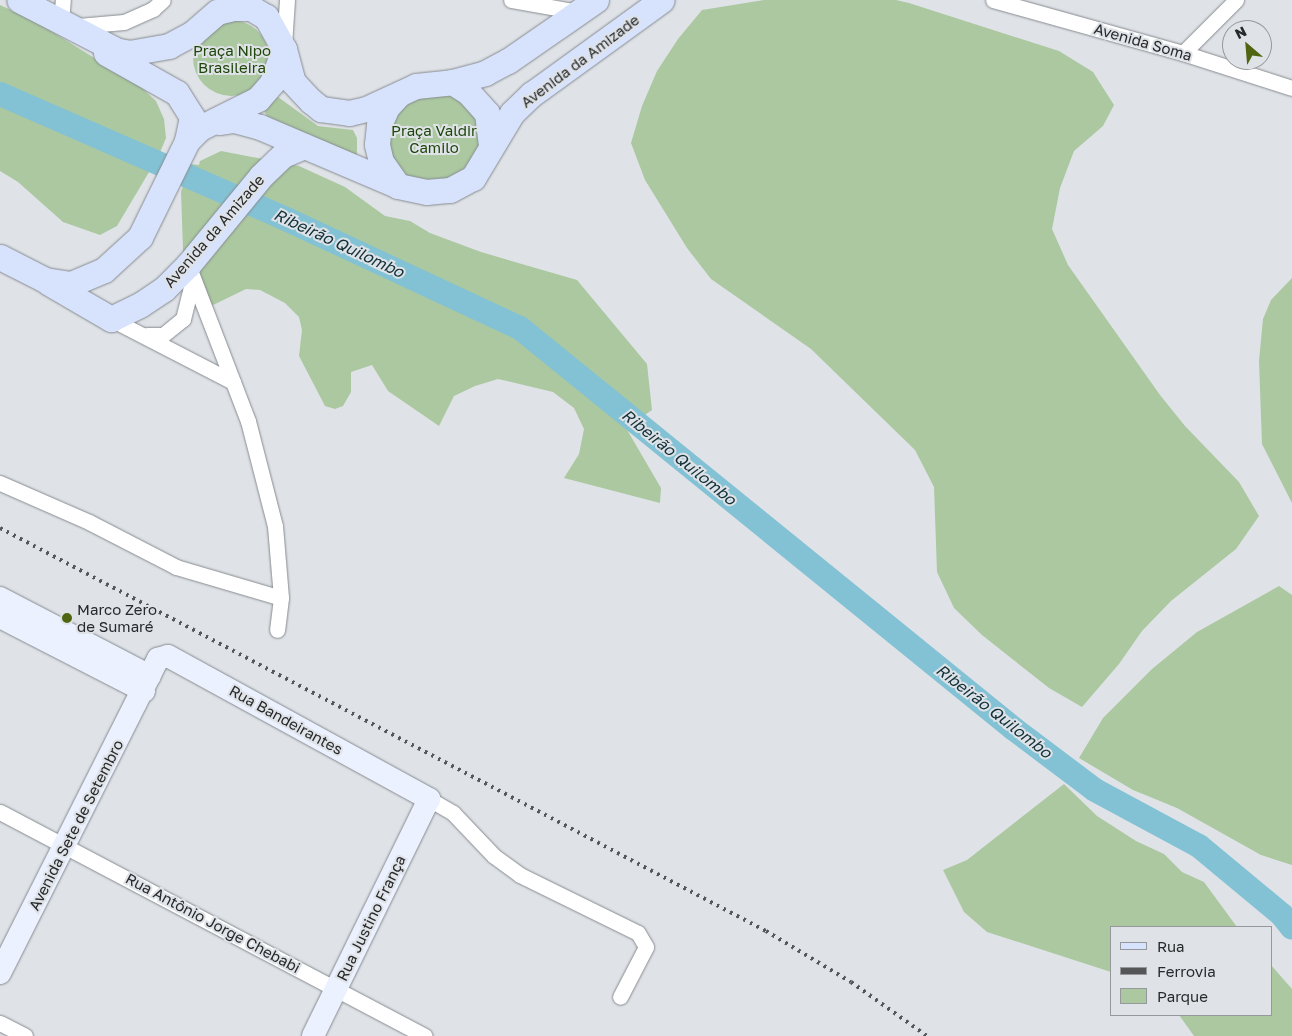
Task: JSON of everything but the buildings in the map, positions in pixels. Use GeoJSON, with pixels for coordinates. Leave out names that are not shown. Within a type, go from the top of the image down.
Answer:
{"type":"FeatureCollection","features":[{"type":"Feature","properties":{"kind":"main road"},"geometry":{"type":"LineString","coordinates":[[19,0],[128,41],[156,36],[197,14],[208,0]]}},
{"type":"Feature","properties":{"kind":"main road"},"geometry":{"type":"LineString","coordinates":[[266,0],[293,82],[321,109],[349,113],[366,109],[416,86],[452,82],[484,73],[508,61],[587,6]]}},
{"type":"Feature","properties":{"kind":"main road","name":"Avenida da Amizade"},"geometry":{"type":"LineString","coordinates":[[189,141],[222,121],[246,122],[398,186],[426,192],[450,190],[473,178],[490,144],[512,113],[532,94],[662,0]]}},
{"type":"Feature","properties":{"kind":"main road"},"geometry":{"type":"LineString","coordinates":[[70,20],[118,50],[131,53],[156,50],[193,33],[217,12],[233,8],[250,8],[266,17],[280,40],[272,83],[258,99],[189,141]]}},
{"type":"Feature","properties":{"kind":"main road"},"geometry":{"type":"LineString","coordinates":[[45,280],[78,282],[104,270],[122,257],[140,237],[189,141],[192,116],[176,93],[114,58],[70,20]]}},
{"type":"Feature","properties":{"kind":"main road"},"geometry":{"type":"LineString","coordinates":[[452,82],[468,92],[487,113],[490,144]]}},
{"type":"Feature","properties":{"kind":"main road"},"geometry":{"type":"LineString","coordinates":[[398,186],[381,162],[377,144],[379,124],[387,107],[400,93]]}},
{"type":"Feature","properties":{"kind":"main road","name":"Avenida da Amizade"},"geometry":{"type":"LineString","coordinates":[[111,319],[190,273],[261,176],[284,155],[304,146]]}},
{"type":"Feature","properties":{"kind":"main road"},"geometry":{"type":"LineString","coordinates":[[0,257],[45,280],[111,319]]}},
{"type":"Feature","properties":{"kind":"street"},"geometry":{"type":"LineString","coordinates":[[70,20],[96,27],[124,22],[153,9],[162,0]]}},
{"type":"Feature","properties":{"kind":"street"},"geometry":{"type":"LineString","coordinates":[[280,40],[287,0]]}},
{"type":"Feature","properties":{"kind":"street"},"geometry":{"type":"LineString","coordinates":[[511,0],[587,6]]}},
{"type":"Feature","properties":{"kind":"street","name":"Avenida Soma"},"geometry":{"type":"LineString","coordinates":[[993,0],[1183,53],[1292,88]]}},
{"type":"Feature","properties":{"kind":"street"},"geometry":{"type":"LineString","coordinates":[[1183,53],[1236,0]]}},
{"type":"Feature","properties":{"kind":"street"},"geometry":{"type":"LineString","coordinates":[[147,335],[163,335],[183,319],[190,302],[190,273]]}},
{"type":"Feature","properties":{"kind":"street"},"geometry":{"type":"LineString","coordinates":[[190,273],[248,421],[275,526],[281,598],[277,630]]}},
{"type":"Feature","properties":{"kind":"street"},"geometry":{"type":"LineString","coordinates":[[111,319],[147,335],[233,382]]}},
{"type":"Feature","properties":{"kind":"street"},"geometry":{"type":"LineString","coordinates":[[0,483],[89,522],[176,567],[281,598]]}},
{"type":"Feature","properties":{"kind":"street"},"geometry":{"type":"LineString","coordinates":[[0,598],[147,683]]}},
{"type":"Feature","properties":{"kind":"street"},"geometry":{"type":"LineString","coordinates":[[0,617],[147,683]]}},
{"type":"Feature","properties":{"kind":"street","name":"Rua Bandeirantes"},"geometry":{"type":"LineString","coordinates":[[147,683],[158,659],[168,656],[429,799]]}},
{"type":"Feature","properties":{"kind":"street","name":"Avenida Sete de Setembro"},"geometry":{"type":"LineString","coordinates":[[0,973],[67,846],[147,683]]}},
{"type":"Feature","properties":{"kind":"street"},"geometry":{"type":"LineString","coordinates":[[429,799],[452,813],[494,856],[520,875],[638,933],[646,947],[620,997]]}},
{"type":"Feature","properties":{"kind":"street","name":"Rua Justino França"},"geometry":{"type":"LineString","coordinates":[[313,1036],[429,799]]}},
{"type":"Feature","properties":{"kind":"street","name":"Rua Antônio Jorge Chebabi"},"geometry":{"type":"LineString","coordinates":[[0,812],[425,1036]]}},
{"type":"Feature","properties":{"kind":"street"},"geometry":{"type":"LineString","coordinates":[[0,1023],[25,1036]]}},
{"type":"Feature","properties":{"kind":"green space"},"geometry":{"type":"Polygon","coordinates":[[[764,0],[896,0],[909,3],[1059,51],[1093,72],[1114,105],[1103,126],[1074,151],[1060,188],[1052,229],[1068,265],[1160,395],[1185,426],[1239,482],[1259,516],[1236,549],[1171,601],[1142,631],[1119,664],[1082,707],[1049,688],[982,635],[954,608],[937,572],[934,487],[915,450],[811,349],[711,279],[687,248],[645,180],[631,143],[642,106],[657,71],[678,39],[702,10],[764,0]]]}},
{"type":"Feature","properties":{"kind":"green space"},"geometry":{"type":"Polygon","coordinates":[[[0,5],[38,23],[141,87],[156,101],[164,119],[166,138],[158,157],[117,226],[100,235],[63,222],[18,182],[0,171],[0,5]]]}},
{"type":"Feature","properties":{"kind":"green space","name":"Praça Nipo Brasileira"},"geometry":{"type":"Polygon","coordinates":[[[231,20],[245,23],[258,31],[266,44],[269,58],[266,72],[258,85],[245,93],[231,96],[217,93],[204,85],[196,72],[193,58],[196,44],[204,31],[217,23],[231,20]]]}},
{"type":"Feature","properties":{"kind":"green space","name":"Praça Valdir Camilo"},"geometry":{"type":"Polygon","coordinates":[[[452,93],[475,112],[483,143],[455,182],[407,179],[387,152],[388,122],[407,98],[452,93]]]}},
{"type":"Feature","properties":{"kind":"green space"},"geometry":{"type":"Polygon","coordinates":[[[278,97],[318,126],[353,130],[357,138],[357,157],[267,116],[264,111],[278,97]]]}},
{"type":"Feature","properties":{"kind":"green space"},"geometry":{"type":"Polygon","coordinates":[[[221,151],[299,166],[345,187],[385,216],[410,221],[430,233],[481,252],[577,280],[647,364],[652,410],[626,428],[661,488],[660,503],[564,478],[579,454],[584,429],[574,408],[553,392],[498,379],[475,386],[454,396],[439,426],[388,391],[372,365],[351,372],[351,392],[343,406],[335,409],[325,406],[299,356],[302,330],[299,317],[285,303],[260,290],[246,289],[211,306],[184,278],[181,192],[190,164],[199,165],[200,161],[221,151]]]}},
{"type":"Feature","properties":{"kind":"green space"},"geometry":{"type":"Polygon","coordinates":[[[1292,278],[1292,503],[1262,444],[1259,361],[1263,319],[1271,300],[1292,278]]]}},
{"type":"Feature","properties":{"kind":"green space"},"geometry":{"type":"Polygon","coordinates":[[[1279,586],[1292,595],[1292,865],[1261,855],[1177,808],[1133,790],[1079,758],[1103,718],[1152,669],[1197,632],[1279,586]]]}},
{"type":"Feature","properties":{"kind":"green space"},"geometry":{"type":"Polygon","coordinates":[[[1064,784],[1097,816],[1136,841],[1164,854],[1182,872],[1204,882],[1236,926],[1110,926],[1110,972],[987,932],[964,912],[943,870],[967,860],[1064,784]]]}},
{"type":"Feature","properties":{"kind":"green space"},"geometry":{"type":"Polygon","coordinates":[[[1272,966],[1292,989],[1292,1036],[1194,1036],[1180,1016],[1272,1016],[1272,966]]]}},
{"type":"Feature","properties":{"kind":"waterway","name":"Ribeirão Quilombo"},"geometry":{"type":"LineString","coordinates":[[0,94],[286,219],[520,328],[1014,729],[1095,790],[1199,846],[1282,915],[1292,928]]}},
{"type":"Feature","properties":{"kind":"railway"},"geometry":{"type":"LineString","coordinates":[[0,528],[766,931],[851,982],[927,1036]]}},
{"type":"Feature","properties":{"kind":"place","name":"Marco Zero de Sumaré"},"geometry":{"type":"Point","coordinates":[67,618]}}]}
